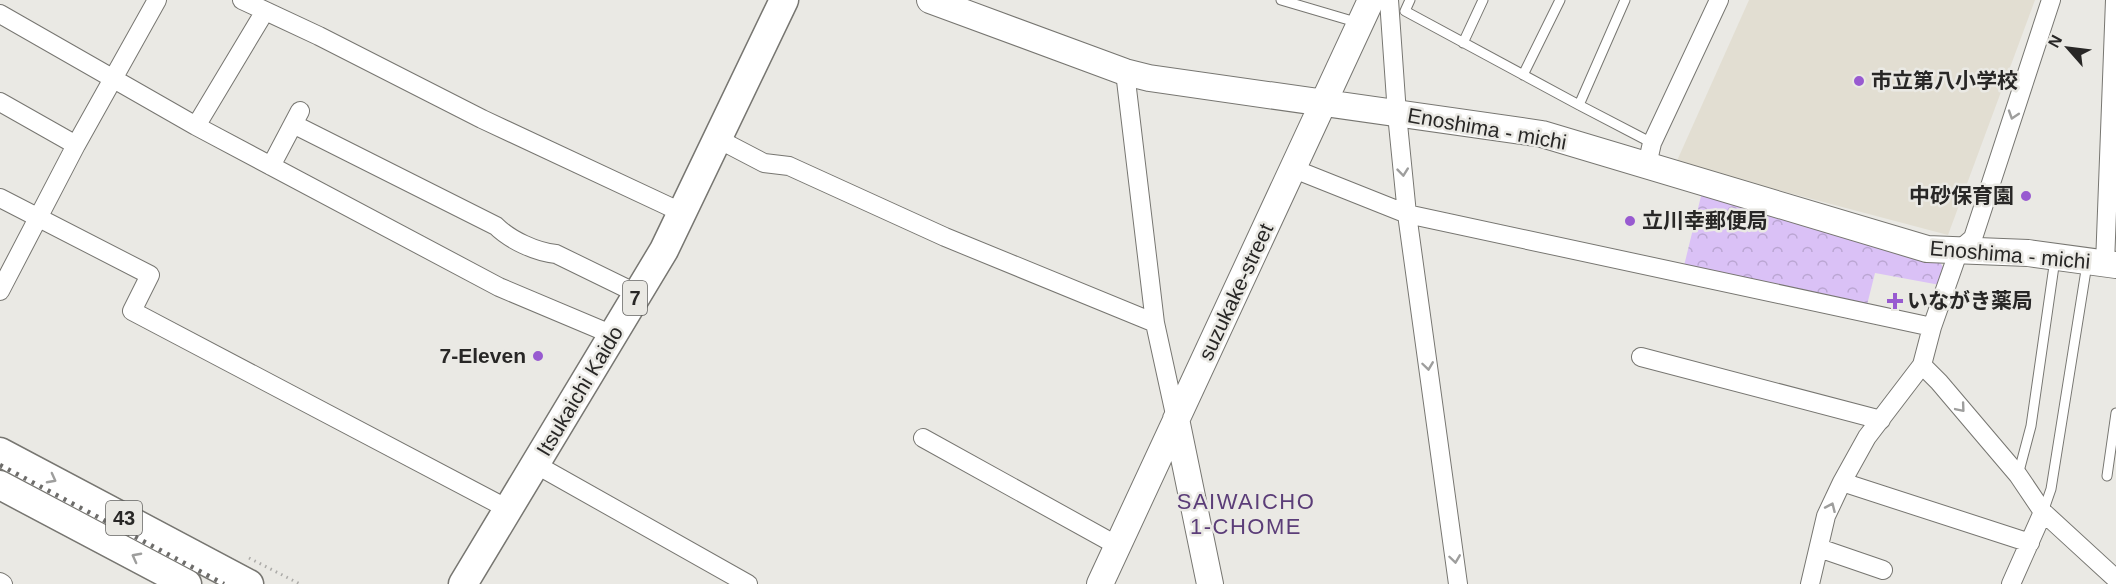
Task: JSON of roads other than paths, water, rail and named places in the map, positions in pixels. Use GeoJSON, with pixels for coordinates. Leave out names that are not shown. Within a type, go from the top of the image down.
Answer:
{"type":"FeatureCollection","features":[{"type":"Feature","properties":{"kind":"main road","name":"Itsukaichi Kaido"},"geometry":{"type":"LineString","coordinates":[[463,584],[664,250],[784,0]]}},
{"type":"Feature","properties":{"kind":"main road","name":"43"},"geometry":{"type":"LineString","coordinates":[[0,452],[249,584]]}},
{"type":"Feature","properties":{"kind":"main road","name":"43"},"geometry":{"type":"LineString","coordinates":[[0,485],[187,584]]}},
{"type":"Feature","properties":{"kind":"street"},"geometry":{"type":"LineString","coordinates":[[1,285],[157,0]]}},
{"type":"Feature","properties":{"kind":"street"},"geometry":{"type":"LineString","coordinates":[[242,0],[482,119],[683,213]]}},
{"type":"Feature","properties":{"kind":"street","name":"Enoshima - michi"},"geometry":{"type":"LineString","coordinates":[[930,0],[1125,72],[1149,78],[1542,134],[1649,154],[1927,249],[2055,255],[2103,263]]}},
{"type":"Feature","properties":{"kind":"street","name":"suzukake-street"},"geometry":{"type":"LineString","coordinates":[[1100,584],[1371,0]]}},
{"type":"Feature","properties":{"kind":"street"},"geometry":{"type":"LineString","coordinates":[[1389,0],[1407,214],[1458,584]]}},
{"type":"Feature","properties":{"kind":"street"},"geometry":{"type":"LineString","coordinates":[[1649,154],[1719,0]]}},
{"type":"Feature","properties":{"kind":"street"},"geometry":{"type":"LineString","coordinates":[[1810,584],[1826,516],[1842,482],[1853,461],[1881,420],[1922,365],[1932,327],[1959,250],[1973,238],[2051,0]]}},
{"type":"Feature","properties":{"kind":"street"},"geometry":{"type":"LineString","coordinates":[[2103,263],[2115,67],[2115,0]]}},
{"type":"Feature","properties":{"kind":"street"},"geometry":{"type":"LineString","coordinates":[[196,126],[265,11]]}},
{"type":"Feature","properties":{"kind":"street"},"geometry":{"type":"LineString","coordinates":[[0,14],[196,126],[499,287],[613,335]]}},
{"type":"Feature","properties":{"kind":"street"},"geometry":{"type":"LineString","coordinates":[[1125,72],[1155,323],[1210,584]]}},
{"type":"Feature","properties":{"kind":"street"},"geometry":{"type":"LineString","coordinates":[[0,102],[76,146]]}},
{"type":"Feature","properties":{"kind":"street"},"geometry":{"type":"LineString","coordinates":[[271,166],[296,117],[496,226],[504,234],[544,253],[556,254],[638,294]]}},
{"type":"Feature","properties":{"kind":"street"},"geometry":{"type":"LineString","coordinates":[[718,139],[764,163],[789,166],[945,237],[1155,323]]}},
{"type":"Feature","properties":{"kind":"street"},"geometry":{"type":"LineString","coordinates":[[1294,169],[1407,214],[1932,327]]}},
{"type":"Feature","properties":{"kind":"street"},"geometry":{"type":"LineString","coordinates":[[0,198],[150,275],[132,311],[508,509]]}},
{"type":"Feature","properties":{"kind":"street"},"geometry":{"type":"LineString","coordinates":[[1641,357],[1881,420]]}},
{"type":"Feature","properties":{"kind":"street"},"geometry":{"type":"LineString","coordinates":[[1922,365],[2018,475],[2043,512],[2116,579]]}},
{"type":"Feature","properties":{"kind":"street"},"geometry":{"type":"LineString","coordinates":[[922,438],[1118,546]]}},
{"type":"Feature","properties":{"kind":"street"},"geometry":{"type":"LineString","coordinates":[[536,464],[748,584]]}},
{"type":"Feature","properties":{"kind":"street"},"geometry":{"type":"LineString","coordinates":[[1842,482],[2030,543]]}},
{"type":"Feature","properties":{"kind":"street"},"geometry":{"type":"LineString","coordinates":[[2011,584],[2043,512]]}},
{"type":"Feature","properties":{"kind":"street"},"geometry":{"type":"LineString","coordinates":[[1819,548],[1883,570]]}},
{"type":"Feature","properties":{"kind":"lane"},"geometry":{"type":"LineString","coordinates":[[1281,0],[1360,23]]}},
{"type":"Feature","properties":{"kind":"lane"},"geometry":{"type":"LineString","coordinates":[[1410,0],[1405,11],[1579,105],[1649,154]]}},
{"type":"Feature","properties":{"kind":"lane"},"geometry":{"type":"LineString","coordinates":[[1463,43],[1483,0]]}},
{"type":"Feature","properties":{"kind":"lane"},"geometry":{"type":"LineString","coordinates":[[1523,75],[1560,0]]}},
{"type":"Feature","properties":{"kind":"lane"},"geometry":{"type":"LineString","coordinates":[[1579,105],[1625,0]]}},
{"type":"Feature","properties":{"kind":"lane"},"geometry":{"type":"LineString","coordinates":[[2018,475],[2031,426],[2055,255]]}},
{"type":"Feature","properties":{"kind":"lane"},"geometry":{"type":"LineString","coordinates":[[2043,512],[2051,489],[2103,263]]}},
{"type":"Feature","properties":{"kind":"lane"},"geometry":{"type":"LineString","coordinates":[[2107,476],[2116,417]]}},
{"type":"Feature","properties":{"kind":"railway"},"geometry":{"type":"LineString","coordinates":[[0,465],[224,584]]}},
{"type":"Feature","properties":{"kind":"place","name":"市立第八小学校"},"geometry":{"type":"Point","coordinates":[1859,81]}},
{"type":"Feature","properties":{"kind":"place","name":"中砂保育園"},"geometry":{"type":"Point","coordinates":[2026,196]}},
{"type":"Feature","properties":{"kind":"place","name":"立川幸郵便局"},"geometry":{"type":"Point","coordinates":[1630,221]}},
{"type":"Feature","properties":{"kind":"place","name":"いながき薬局"},"geometry":{"type":"Point","coordinates":[1895,301]}},
{"type":"Feature","properties":{"kind":"place","name":"7-Eleven"},"geometry":{"type":"Point","coordinates":[538,356]}},
{"type":"Feature","properties":{"kind":"district","name":"SAIWAICHO 1-CHOME"},"geometry":{"type":"Point","coordinates":[1246,514]}}]}
